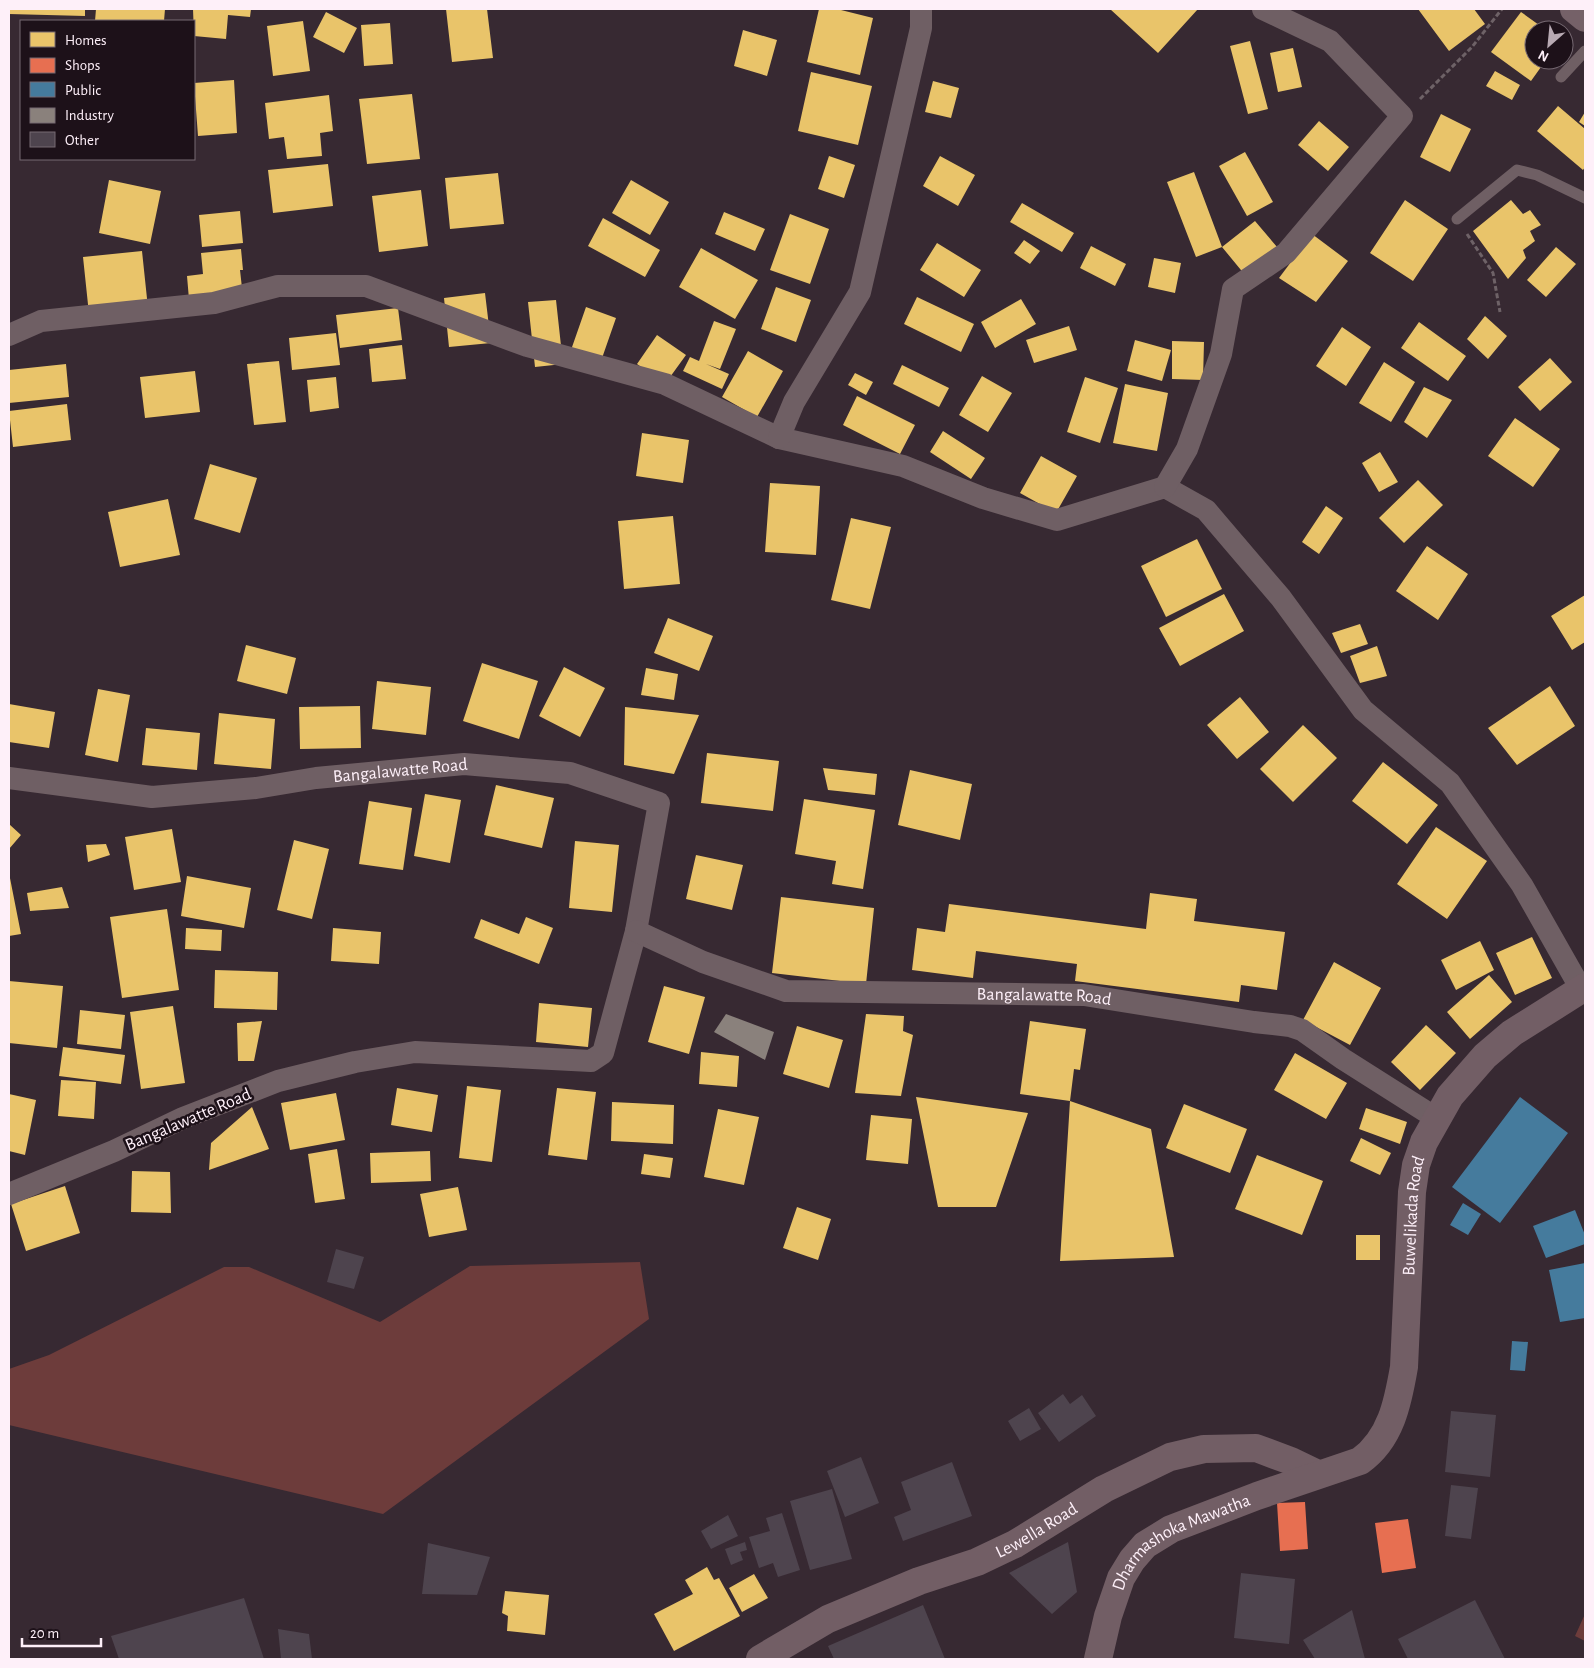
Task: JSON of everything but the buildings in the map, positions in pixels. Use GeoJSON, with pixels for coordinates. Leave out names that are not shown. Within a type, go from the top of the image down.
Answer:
{"type":"FeatureCollection","features":[{"type":"Feature","properties":{"kind":"highway"},"geometry":{"type":"LineString","coordinates":[[1574,9],[1585,18]]}},
{"type":"Feature","properties":{"kind":"main road","name":"Buwelikada Road"},"geometry":{"type":"LineString","coordinates":[[1318,1474],[1353,1463],[1371,1453],[1379,1443],[1394,1413],[1400,1394],[1404,1367],[1412,1192],[1416,1165],[1424,1142],[1436,1118],[1450,1096],[1492,1050],[1512,1033],[1583,988]]}},
{"type":"Feature","properties":{"kind":"main road","name":"Lewella Road"},"geometry":{"type":"LineString","coordinates":[[760,1659],[828,1619],[919,1581],[977,1562],[1014,1544],[1104,1489],[1170,1457],[1204,1449],[1256,1448],[1292,1461],[1318,1474]]}},
{"type":"Feature","properties":{"kind":"main road","name":"Dharmashoka Mawatha"},"geometry":{"type":"LineString","coordinates":[[1098,1659],[1108,1616],[1120,1578],[1145,1545],[1171,1529],[1318,1474]]}},
{"type":"Feature","properties":{"kind":"street"},"geometry":{"type":"LineString","coordinates":[[779,438],[794,402],[860,292],[921,28],[921,9]]}},
{"type":"Feature","properties":{"kind":"street"},"geometry":{"type":"LineString","coordinates":[[9,335],[42,321],[214,303],[278,286],[366,286],[527,346],[665,384],[779,438],[903,466],[983,498],[1057,520],[1165,487],[1187,449],[1218,362],[1233,289],[1286,253],[1402,116],[1330,41],[1263,9]]}},
{"type":"Feature","properties":{"kind":"street"},"geometry":{"type":"LineString","coordinates":[[1165,487],[1206,510],[1281,598],[1363,710],[1450,783],[1522,885],[1583,988]]}},
{"type":"Feature","properties":{"kind":"street","name":"Bangalawatte Road"},"geometry":{"type":"LineString","coordinates":[[9,778],[152,797],[256,788],[316,778],[464,764],[570,773],[658,803],[636,931],[603,1053],[591,1061],[415,1052],[355,1062],[278,1081],[183,1118],[114,1151],[9,1194]]}},
{"type":"Feature","properties":{"kind":"street","name":"Bangalawatte Road"},"geometry":{"type":"LineString","coordinates":[[636,931],[703,962],[786,991],[1084,996],[1290,1026],[1302,1030],[1436,1118]]}},
{"type":"Feature","properties":{"kind":"lane"},"geometry":{"type":"LineString","coordinates":[[1561,78],[1585,51]]}},
{"type":"Feature","properties":{"kind":"lane"},"geometry":{"type":"LineString","coordinates":[[1457,219],[1517,170],[1537,175],[1585,198]]}},
{"type":"Feature","properties":{"kind":"path"},"geometry":{"type":"LineString","coordinates":[[1402,116],[1472,47],[1502,9]]}},
{"type":"Feature","properties":{"kind":"path"},"geometry":{"type":"LineString","coordinates":[[1457,219],[1493,273],[1500,312]]}},
{"type":"Feature","properties":{"kind":"shaded area"},"geometry":{"type":"Polygon","coordinates":[[[640,1262],[649,1319],[383,1514],[9,1425],[9,1369],[49,1355],[224,1267],[249,1267],[380,1322],[470,1266],[640,1262]]]}},
{"type":"Feature","properties":{"kind":"shaded area"},"geometry":{"type":"Polygon","coordinates":[[[1585,1614],[1585,1641],[1575,1636],[1585,1614]]]}}]}
